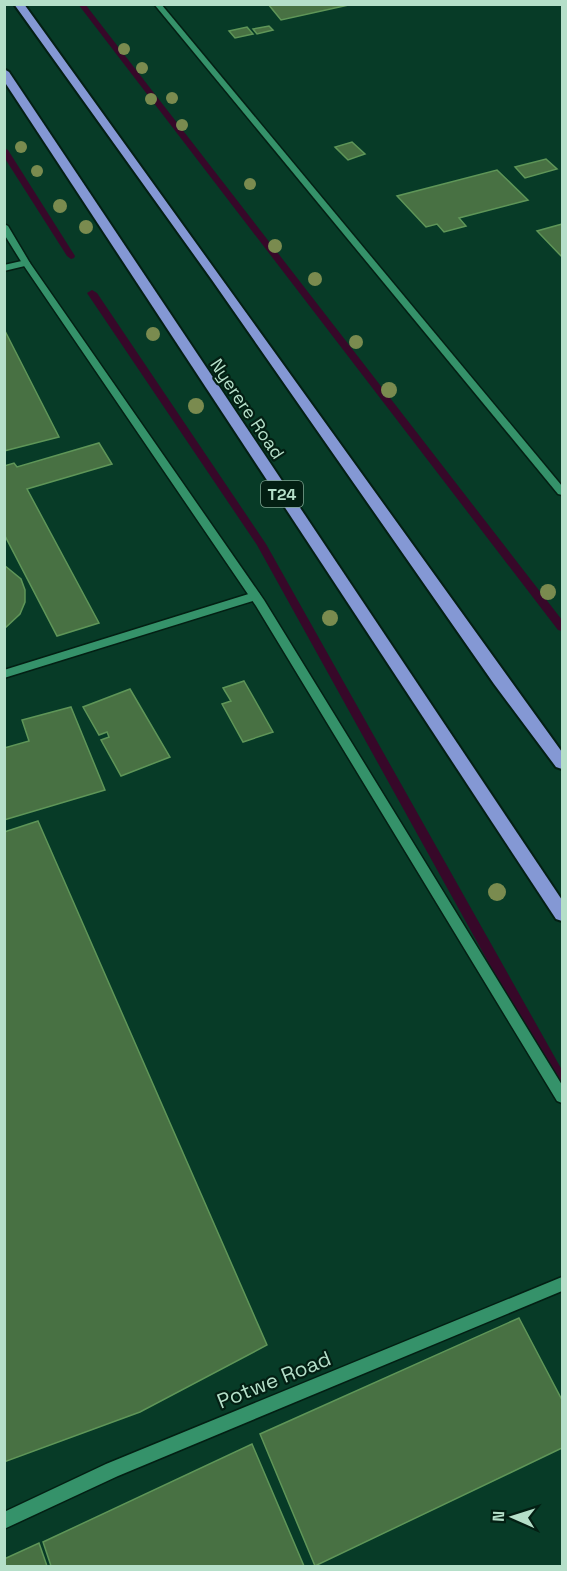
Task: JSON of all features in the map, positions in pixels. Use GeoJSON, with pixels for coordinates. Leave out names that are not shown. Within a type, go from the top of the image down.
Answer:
{"type":"FeatureCollection","features":[{"type":"Feature","properties":{"kind":"highway"},"geometry":{"type":"LineString","coordinates":[[19,4],[216,277],[500,680],[562,763]]}},
{"type":"Feature","properties":{"kind":"highway","name":"Nyerere Road"},"geometry":{"type":"LineString","coordinates":[[4,72],[562,914]]}},
{"type":"Feature","properties":{"kind":"street"},"geometry":{"type":"LineString","coordinates":[[157,4],[562,492]]}},
{"type":"Feature","properties":{"kind":"street"},"geometry":{"type":"LineString","coordinates":[[4,226],[26,263],[255,596],[562,1097]]}},
{"type":"Feature","properties":{"kind":"street"},"geometry":{"type":"LineString","coordinates":[[4,268],[26,263]]}},
{"type":"Feature","properties":{"kind":"street"},"geometry":{"type":"LineString","coordinates":[[4,674],[255,596]]}},
{"type":"Feature","properties":{"kind":"street","name":"Potwe Road"},"geometry":{"type":"LineString","coordinates":[[4,1521],[112,1470],[562,1284]]}},
{"type":"Feature","properties":{"kind":"building"},"geometry":{"type":"Polygon","coordinates":[[[268,4],[353,4],[281,20],[268,4]]]}},
{"type":"Feature","properties":{"kind":"building"},"geometry":{"type":"Polygon","coordinates":[[[269,26],[273,30],[257,34],[253,29],[269,26]]]}},
{"type":"Feature","properties":{"kind":"building"},"geometry":{"type":"Polygon","coordinates":[[[247,27],[253,34],[235,38],[229,31],[247,27]]]}},
{"type":"Feature","properties":{"kind":"building"},"geometry":{"type":"Polygon","coordinates":[[[352,142],[365,154],[348,160],[335,147],[352,142]]]}},
{"type":"Feature","properties":{"kind":"building"},"geometry":{"type":"Polygon","coordinates":[[[546,159],[557,169],[525,178],[515,167],[546,159]]]}},
{"type":"Feature","properties":{"kind":"building"},"geometry":{"type":"Polygon","coordinates":[[[497,170],[528,200],[459,218],[466,226],[444,232],[437,224],[426,227],[397,196],[497,170]]]}},
{"type":"Feature","properties":{"kind":"building"},"geometry":{"type":"Polygon","coordinates":[[[562,224],[562,257],[537,231],[562,224]]]}},
{"type":"Feature","properties":{"kind":"building"},"geometry":{"type":"Polygon","coordinates":[[[4,329],[59,437],[4,451],[4,329]]]}},
{"type":"Feature","properties":{"kind":"building"},"geometry":{"type":"Polygon","coordinates":[[[99,443],[112,464],[27,489],[99,623],[57,636],[4,534],[4,466],[14,463],[17,467],[99,443]]]}},
{"type":"Feature","properties":{"kind":"building"},"geometry":{"type":"Polygon","coordinates":[[[4,565],[21,579],[25,590],[25,602],[20,614],[4,629],[4,565]]]}},
{"type":"Feature","properties":{"kind":"building"},"geometry":{"type":"Polygon","coordinates":[[[244,681],[273,732],[243,742],[222,704],[231,701],[223,688],[244,681]]]}},
{"type":"Feature","properties":{"kind":"building"},"geometry":{"type":"Polygon","coordinates":[[[130,689],[170,757],[121,776],[101,740],[109,737],[107,732],[99,735],[83,707],[130,689]]]}},
{"type":"Feature","properties":{"kind":"building"},"geometry":{"type":"Polygon","coordinates":[[[71,707],[105,790],[4,820],[4,748],[29,741],[22,720],[71,707]]]}},
{"type":"Feature","properties":{"kind":"building"},"geometry":{"type":"Polygon","coordinates":[[[38,821],[267,1345],[140,1412],[4,1462],[4,832],[38,821]]]}},
{"type":"Feature","properties":{"kind":"building"},"geometry":{"type":"Polygon","coordinates":[[[519,1318],[562,1400],[562,1448],[315,1566],[260,1434],[519,1318]]]}},
{"type":"Feature","properties":{"kind":"building"},"geometry":{"type":"Polygon","coordinates":[[[252,1444],[304,1566],[51,1566],[43,1542],[252,1444]]]}},
{"type":"Feature","properties":{"kind":"building"},"geometry":{"type":"Polygon","coordinates":[[[39,1543],[47,1566],[4,1566],[4,1559],[39,1543]]]}},
{"type":"Feature","properties":{"kind":"waterway"},"geometry":{"type":"LineString","coordinates":[[81,4],[562,627]]}},
{"type":"Feature","properties":{"kind":"waterway"},"geometry":{"type":"LineString","coordinates":[[4,150],[71,256]]}},
{"type":"Feature","properties":{"kind":"waterway"},"geometry":{"type":"LineString","coordinates":[[92,293],[261,544],[562,1082]]}}]}
